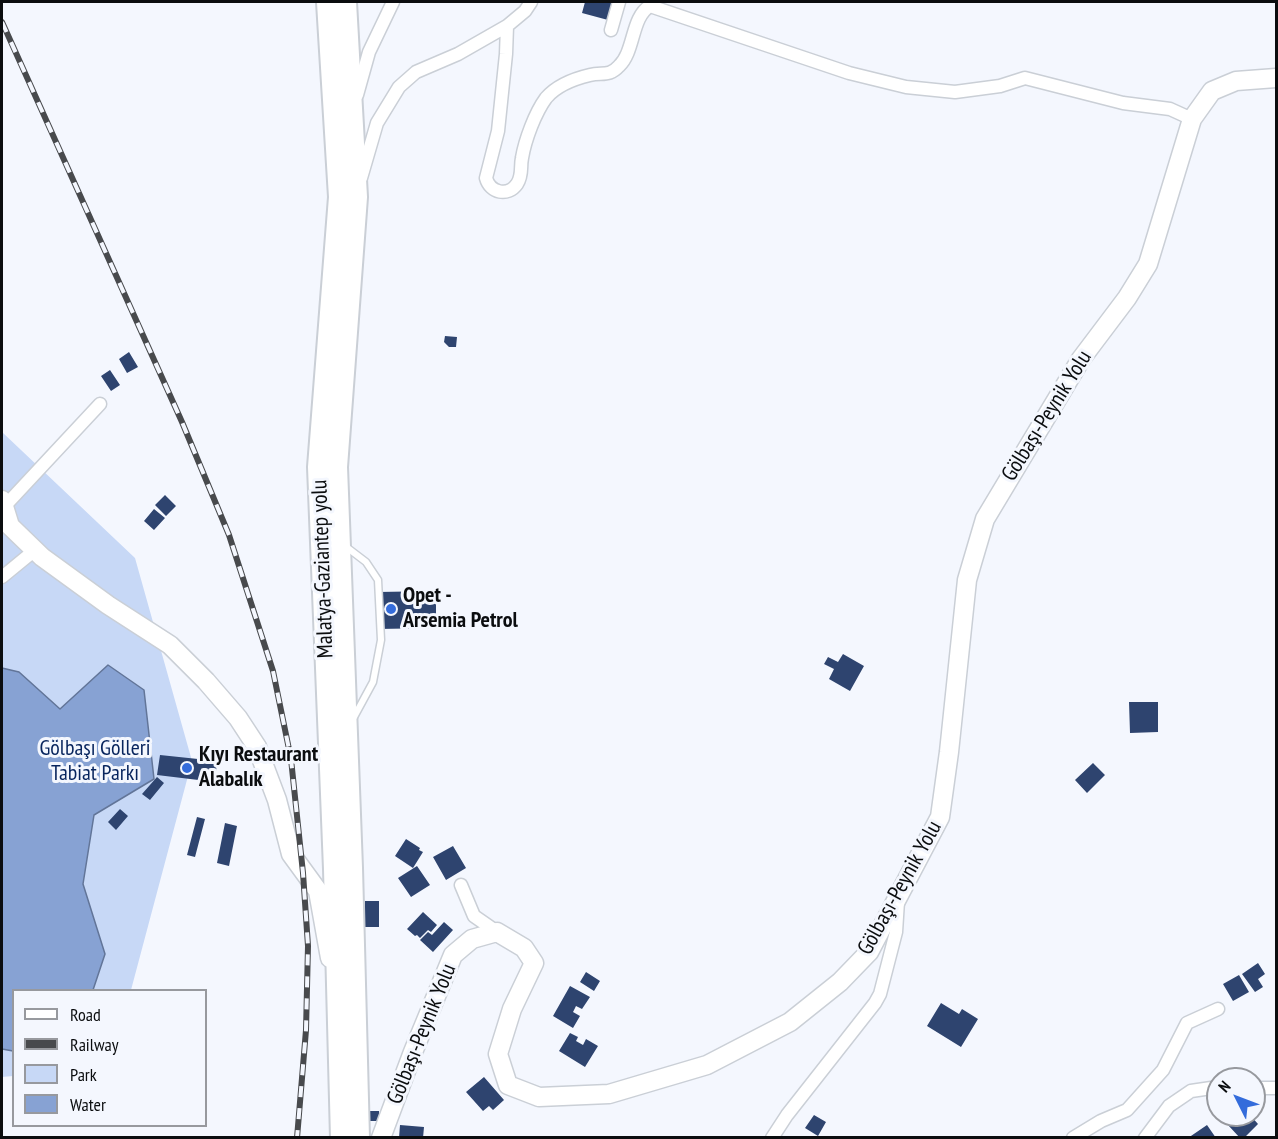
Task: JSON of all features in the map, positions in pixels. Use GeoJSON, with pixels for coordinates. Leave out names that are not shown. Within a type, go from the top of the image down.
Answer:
{"type":"FeatureCollection","features":[{"type":"Feature","properties":{"kind":"highway","name":"Malatya-Gaziantep yolu"},"geometry":{"type":"LineString","coordinates":[[328,2],[340,197],[319,467],[335,869],[342,1137]]}},
{"type":"Feature","properties":{"kind":"highway","name":"Malatya-Gaziantep yolu"},"geometry":{"type":"LineString","coordinates":[[345,2],[356,197],[336,467],[351,868],[358,1137]]}},
{"type":"Feature","properties":{"kind":"street"},"geometry":{"type":"LineString","coordinates":[[351,114],[369,52],[393,2]]}},
{"type":"Feature","properties":{"kind":"street"},"geometry":{"type":"LineString","coordinates":[[356,197],[377,123],[399,87],[416,72],[458,54],[507,26],[525,11],[531,2]]}},
{"type":"Feature","properties":{"kind":"street"},"geometry":{"type":"LineString","coordinates":[[611,30],[619,2]]}},
{"type":"Feature","properties":{"kind":"street"},"geometry":{"type":"LineString","coordinates":[[507,26],[498,131],[486,178],[487,184],[498,192],[507,192],[518,183],[522,174],[524,144],[546,98],[563,83],[592,74],[609,74],[621,65],[638,20],[644,10],[650,6],[849,73],[906,87],[955,92],[1000,86],[1025,78],[1123,103],[1170,109],[1192,119]]}},
{"type":"Feature","properties":{"kind":"street","name":"Gölbaşı-Peynik Yolu"},"geometry":{"type":"LineString","coordinates":[[381,1137],[453,955],[472,939],[497,932],[524,948],[534,963],[512,1010],[498,1054],[508,1084],[539,1097],[609,1094],[706,1065],[790,1022],[840,982],[869,952],[940,817],[967,580],[984,519],[1081,358],[1127,298],[1148,264],[1192,119],[1212,91],[1236,81],[1276,78]]}},
{"type":"Feature","properties":{"kind":"street"},"geometry":{"type":"LineString","coordinates":[[100,404],[3,503],[10,526],[42,557],[108,605],[170,645],[206,681],[238,718],[257,747],[277,800],[291,854],[318,891],[338,998]]}},
{"type":"Feature","properties":{"kind":"street"},"geometry":{"type":"LineString","coordinates":[[2,577],[35,550]]}},
{"type":"Feature","properties":{"kind":"street"},"geometry":{"type":"LineString","coordinates":[[461,885],[474,916],[497,932]]}},
{"type":"Feature","properties":{"kind":"street"},"geometry":{"type":"LineString","coordinates":[[772,1137],[880,994],[896,932],[899,896]]}},
{"type":"Feature","properties":{"kind":"street"},"geometry":{"type":"LineString","coordinates":[[1073,1137],[1127,1110],[1163,1070],[1187,1023],[1218,1009]]}},
{"type":"Feature","properties":{"kind":"street"},"geometry":{"type":"LineString","coordinates":[[1145,1137],[1169,1106],[1191,1091],[1206,1089]]}},
{"type":"Feature","properties":{"kind":"lane"},"geometry":{"type":"LineString","coordinates":[[339,541],[366,562],[378,580],[381,640],[373,681],[346,730]]}},
{"type":"Feature","properties":{"kind":"green space","name":"Gölbaşı Gölleri Tabiat Parkı"},"geometry":{"type":"Polygon","coordinates":[[[2,432],[135,558],[192,761],[131,989],[12,989],[12,1076],[2,1077],[2,432]]]}},
{"type":"Feature","properties":{"kind":"water"},"geometry":{"type":"Polygon","coordinates":[[[108,665],[144,690],[154,779],[94,815],[83,884],[105,954],[93,989],[12,989],[12,1051],[2,1049],[2,668],[19,672],[60,709],[108,665]]]}},
{"type":"Feature","properties":{"kind":"building"},"geometry":{"type":"Polygon","coordinates":[[[585,2],[612,2],[608,20],[582,13],[585,2]]]}},
{"type":"Feature","properties":{"kind":"building"},"geometry":{"type":"Polygon","coordinates":[[[445,336],[457,337],[456,347],[449,347],[444,342],[445,336]]]}},
{"type":"Feature","properties":{"kind":"building"},"geometry":{"type":"Polygon","coordinates":[[[129,352],[138,367],[127,373],[119,359],[129,352]]]}},
{"type":"Feature","properties":{"kind":"building"},"geometry":{"type":"Polygon","coordinates":[[[110,370],[120,385],[111,391],[101,376],[110,370]]]}},
{"type":"Feature","properties":{"kind":"building"},"geometry":{"type":"Polygon","coordinates":[[[165,495],[176,506],[166,516],[155,505],[165,495]]]}},
{"type":"Feature","properties":{"kind":"building"},"geometry":{"type":"Polygon","coordinates":[[[154,509],[165,518],[154,530],[144,521],[154,509]]]}},
{"type":"Feature","properties":{"kind":"building"},"geometry":{"type":"Polygon","coordinates":[[[436,591],[436,628],[378,629],[378,592],[436,591]]]}},
{"type":"Feature","properties":{"kind":"building"},"geometry":{"type":"Polygon","coordinates":[[[843,654],[864,666],[850,691],[829,679],[834,669],[824,664],[828,657],[838,662],[843,654]]]}},
{"type":"Feature","properties":{"kind":"building"},"geometry":{"type":"Polygon","coordinates":[[[1129,702],[1158,702],[1158,732],[1130,733],[1129,702]]]}},
{"type":"Feature","properties":{"kind":"building"},"geometry":{"type":"Polygon","coordinates":[[[160,755],[217,761],[215,782],[157,775],[160,755]]]}},
{"type":"Feature","properties":{"kind":"building"},"geometry":{"type":"Polygon","coordinates":[[[1093,763],[1105,775],[1087,793],[1075,780],[1093,763]]]}},
{"type":"Feature","properties":{"kind":"building"},"geometry":{"type":"Polygon","coordinates":[[[157,777],[164,783],[150,800],[142,794],[157,777]]]}},
{"type":"Feature","properties":{"kind":"building"},"geometry":{"type":"Polygon","coordinates":[[[120,809],[128,816],[116,830],[108,822],[120,809]]]}},
{"type":"Feature","properties":{"kind":"building"},"geometry":{"type":"Polygon","coordinates":[[[197,817],[205,819],[195,857],[187,855],[197,817]]]}},
{"type":"Feature","properties":{"kind":"building"},"geometry":{"type":"Polygon","coordinates":[[[225,823],[237,826],[229,866],[217,863],[225,823]]]}},
{"type":"Feature","properties":{"kind":"building"},"geometry":{"type":"Polygon","coordinates":[[[406,839],[423,852],[413,868],[395,856],[406,839]]]}},
{"type":"Feature","properties":{"kind":"building"},"geometry":{"type":"Polygon","coordinates":[[[453,846],[466,868],[446,880],[433,857],[453,846]]]}},
{"type":"Feature","properties":{"kind":"building"},"geometry":{"type":"Polygon","coordinates":[[[417,866],[430,885],[411,897],[398,878],[417,866]]]}},
{"type":"Feature","properties":{"kind":"building"},"geometry":{"type":"Polygon","coordinates":[[[365,901],[379,901],[379,927],[364,927],[365,901]]]}},
{"type":"Feature","properties":{"kind":"building"},"geometry":{"type":"Polygon","coordinates":[[[423,912],[437,925],[431,932],[428,930],[420,938],[407,929],[423,912]]]}},
{"type":"Feature","properties":{"kind":"building"},"geometry":{"type":"Polygon","coordinates":[[[444,922],[453,930],[433,952],[420,940],[428,932],[432,935],[444,922]]]}},
{"type":"Feature","properties":{"kind":"building"},"geometry":{"type":"Polygon","coordinates":[[[1258,963],[1265,974],[1258,979],[1263,987],[1255,992],[1242,974],[1258,963]]]}},
{"type":"Feature","properties":{"kind":"building"},"geometry":{"type":"Polygon","coordinates":[[[586,972],[600,981],[594,991],[580,982],[586,972]]]}},
{"type":"Feature","properties":{"kind":"building"},"geometry":{"type":"Polygon","coordinates":[[[1239,975],[1249,992],[1233,1001],[1223,984],[1239,975]]]}},
{"type":"Feature","properties":{"kind":"building"},"geometry":{"type":"Polygon","coordinates":[[[570,986],[590,997],[582,1009],[576,1006],[573,1012],[580,1016],[573,1028],[553,1016],[570,986]]]}},
{"type":"Feature","properties":{"kind":"building"},"geometry":{"type":"Polygon","coordinates":[[[941,1003],[959,1014],[962,1009],[978,1019],[961,1047],[927,1026],[941,1003]]]}},
{"type":"Feature","properties":{"kind":"building"},"geometry":{"type":"Polygon","coordinates":[[[570,1033],[578,1037],[576,1041],[583,1045],[586,1039],[598,1046],[585,1067],[559,1051],[570,1033]]]}},
{"type":"Feature","properties":{"kind":"building"},"geometry":{"type":"Polygon","coordinates":[[[484,1077],[504,1100],[493,1110],[489,1106],[483,1111],[466,1092],[484,1077]]]}},
{"type":"Feature","properties":{"kind":"building"},"geometry":{"type":"Polygon","coordinates":[[[369,1111],[379,1111],[379,1121],[369,1121],[369,1111]]]}},
{"type":"Feature","properties":{"kind":"building"},"geometry":{"type":"Polygon","coordinates":[[[814,1115],[826,1122],[818,1136],[805,1128],[814,1115]]]}},
{"type":"Feature","properties":{"kind":"building"},"geometry":{"type":"Polygon","coordinates":[[[400,1125],[424,1127],[423,1138],[399,1138],[400,1125]]]}},
{"type":"Feature","properties":{"kind":"building"},"geometry":{"type":"Polygon","coordinates":[[[1206,1126],[1216,1138],[1188,1138],[1206,1126]]]}},
{"type":"Feature","properties":{"kind":"building"},"geometry":{"type":"Polygon","coordinates":[[[1230,1127],[1255,1127],[1244,1138],[1240,1138],[1230,1127]]]}},
{"type":"Feature","properties":{"kind":"railway"},"geometry":{"type":"LineString","coordinates":[[2,22],[182,422],[229,535],[273,671],[291,759],[308,946],[306,1030],[297,1138]]}},
{"type":"Feature","properties":{"kind":"place","name":"Opet - Arsemia Petrol"},"geometry":{"type":"Point","coordinates":[391,609]}},
{"type":"Feature","properties":{"kind":"place","name":"Kıyı Restaurant Alabalık"},"geometry":{"type":"Point","coordinates":[187,768]}}]}
